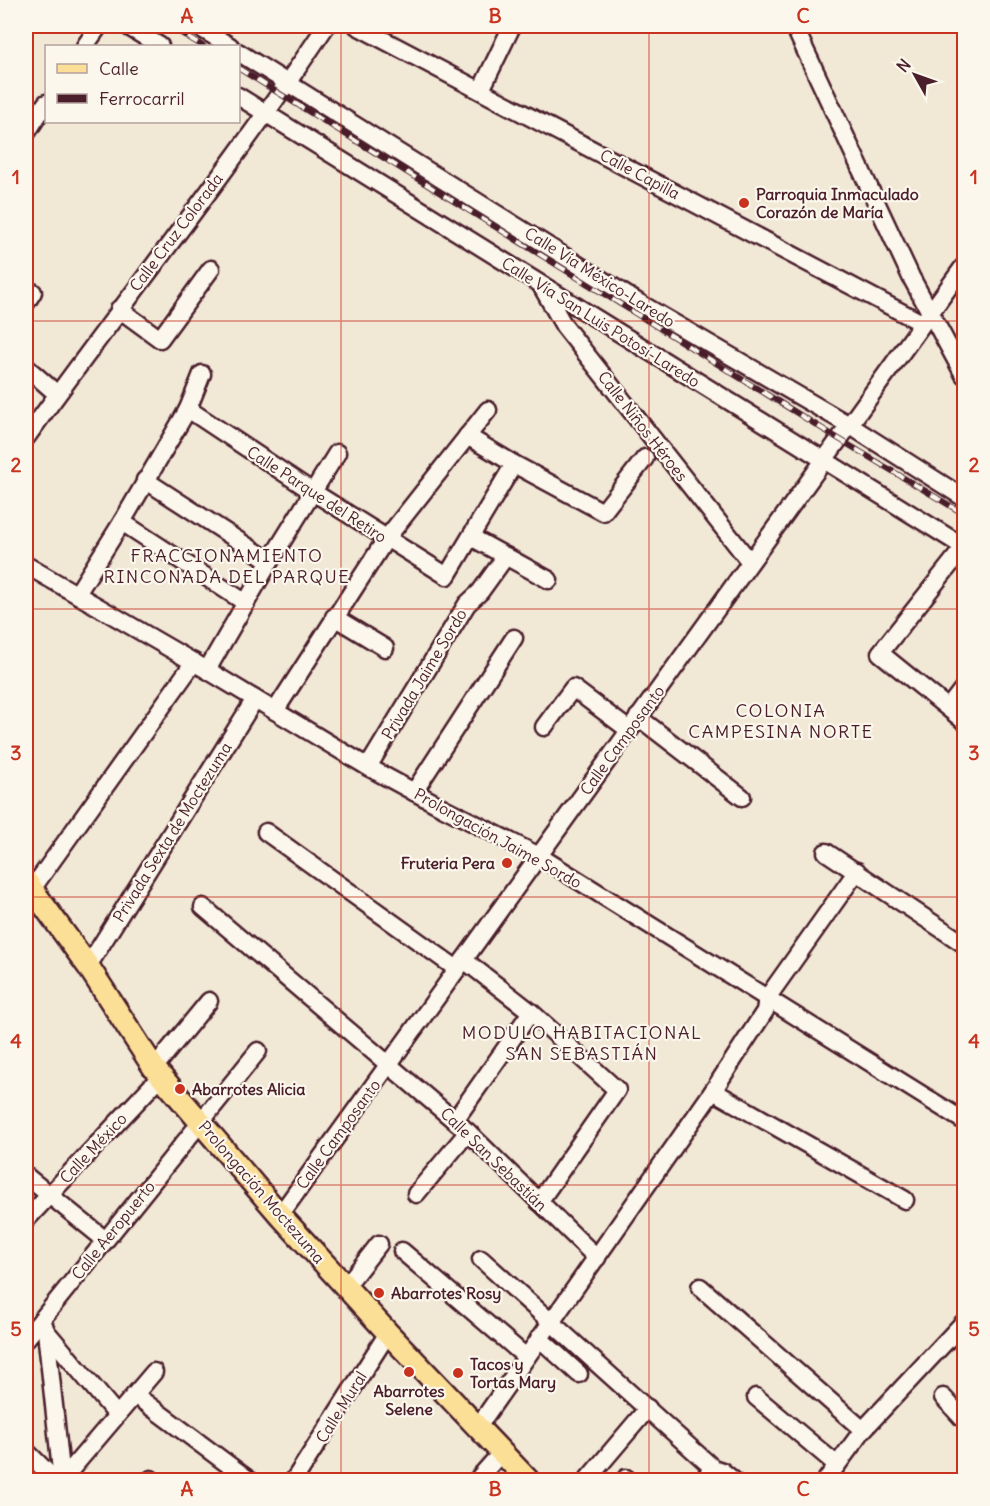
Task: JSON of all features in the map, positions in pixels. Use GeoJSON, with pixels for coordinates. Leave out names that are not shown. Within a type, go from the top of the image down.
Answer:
{"type":"FeatureCollection","features":[{"type":"Feature","properties":{"kind":"main road","name":"Prolongación Moctezuma"},"geometry":{"type":"LineString","coordinates":[[28,885],[88,966],[158,1072],[200,1122],[280,1215],[388,1333],[528,1480]]}},
{"type":"Feature","properties":{"kind":"street"},"geometry":{"type":"LineString","coordinates":[[86,45],[99,26]]}},
{"type":"Feature","properties":{"kind":"street"},"geometry":{"type":"LineString","coordinates":[[127,26],[158,45]]}},
{"type":"Feature","properties":{"kind":"street"},"geometry":{"type":"LineString","coordinates":[[197,26],[228,45]]}},
{"type":"Feature","properties":{"kind":"street","name":"Calle Cruz Colorada"},"geometry":{"type":"LineString","coordinates":[[26,438],[288,82],[326,26]]}},
{"type":"Feature","properties":{"kind":"street","name":"Calle Capilla"},"geometry":{"type":"LineString","coordinates":[[357,26],[927,317]]}},
{"type":"Feature","properties":{"kind":"street"},"geometry":{"type":"LineString","coordinates":[[481,90],[512,26]]}},
{"type":"Feature","properties":{"kind":"street"},"geometry":{"type":"LineString","coordinates":[[800,28],[927,317],[964,375]]}},
{"type":"Feature","properties":{"kind":"street","name":"Calle Vía México-Laredo"},"geometry":{"type":"LineString","coordinates":[[240,53],[636,301],[849,425],[964,498]]}},
{"type":"Feature","properties":{"kind":"street","name":"Calle Vía San Luis Potosí-Laredo"},"geometry":{"type":"LineString","coordinates":[[240,97],[964,547]]}},
{"type":"Feature","properties":{"kind":"street"},"geometry":{"type":"LineString","coordinates":[[26,134],[45,105]]}},
{"type":"Feature","properties":{"kind":"street","name":"Calle Camposanto"},"geometry":{"type":"LineString","coordinates":[[280,1215],[964,266]]}},
{"type":"Feature","properties":{"kind":"street"},"geometry":{"type":"LineString","coordinates":[[119,309],[160,339],[212,270]]}},
{"type":"Feature","properties":{"kind":"street","name":"Calle Niños Héroes"},"geometry":{"type":"LineString","coordinates":[[542,286],[564,326],[750,562]]}},
{"type":"Feature","properties":{"kind":"street"},"geometry":{"type":"LineString","coordinates":[[26,367],[57,394]]}},
{"type":"Feature","properties":{"kind":"street"},"geometry":{"type":"LineString","coordinates":[[77,594],[188,409],[202,374]]}},
{"type":"Feature","properties":{"kind":"street","name":"Calle Parque del Retiro"},"geometry":{"type":"LineString","coordinates":[[188,409],[313,492],[447,576],[471,537]]}},
{"type":"Feature","properties":{"kind":"street"},"geometry":{"type":"LineString","coordinates":[[275,711],[386,539],[488,410]]}},
{"type":"Feature","properties":{"kind":"street"},"geometry":{"type":"LineString","coordinates":[[467,436],[603,512],[645,458]]}},
{"type":"Feature","properties":{"kind":"street"},"geometry":{"type":"LineString","coordinates":[[28,885],[200,666],[246,603],[338,453]]}},
{"type":"Feature","properties":{"kind":"street"},"geometry":{"type":"LineString","coordinates":[[514,464],[471,537],[549,580]]}},
{"type":"Feature","properties":{"kind":"street"},"geometry":{"type":"LineString","coordinates":[[145,480],[270,561]]}},
{"type":"Feature","properties":{"kind":"street"},"geometry":{"type":"LineString","coordinates":[[122,522],[246,603]]}},
{"type":"Feature","properties":{"kind":"street"},"geometry":{"type":"LineString","coordinates":[[964,547],[880,653],[964,721]]}},
{"type":"Feature","properties":{"kind":"street","name":"Privada Jaime Sordo"},"geometry":{"type":"LineString","coordinates":[[368,766],[467,604],[480,592],[506,556]]}},
{"type":"Feature","properties":{"kind":"street","name":"Prolongación Jaime Sordo"},"geometry":{"type":"LineString","coordinates":[[26,565],[368,766],[538,856],[964,1121]]}},
{"type":"Feature","properties":{"kind":"street"},"geometry":{"type":"LineString","coordinates":[[334,617],[385,648]]}},
{"type":"Feature","properties":{"kind":"street"},"geometry":{"type":"LineString","coordinates":[[414,792],[514,638]]}},
{"type":"Feature","properties":{"kind":"street"},"geometry":{"type":"LineString","coordinates":[[948,708],[964,687]]}},
{"type":"Feature","properties":{"kind":"street"},"geometry":{"type":"LineString","coordinates":[[544,727],[573,688],[634,724],[742,797]]}},
{"type":"Feature","properties":{"kind":"street","name":"Privada Sexta de Moctezuma"},"geometry":{"type":"LineString","coordinates":[[88,966],[255,699]]}},
{"type":"Feature","properties":{"kind":"street"},"geometry":{"type":"LineString","coordinates":[[266,832],[531,1012],[617,1090],[539,1202]]}},
{"type":"Feature","properties":{"kind":"street"},"geometry":{"type":"LineString","coordinates":[[826,852],[964,944]]}},
{"type":"Feature","properties":{"kind":"street"},"geometry":{"type":"LineString","coordinates":[[477,1428],[713,1091],[765,1011],[767,998],[857,871]]}},
{"type":"Feature","properties":{"kind":"street","name":"Calle San Sebastián"},"geometry":{"type":"LineString","coordinates":[[203,907],[455,1120],[597,1258]]}},
{"type":"Feature","properties":{"kind":"street","name":"Calle México"},"geometry":{"type":"LineString","coordinates":[[26,1220],[158,1072],[209,1001]]}},
{"type":"Feature","properties":{"kind":"street"},"geometry":{"type":"LineString","coordinates":[[455,1120],[531,1012]]}},
{"type":"Feature","properties":{"kind":"street","name":"Calle Aeropuerto"},"geometry":{"type":"LineString","coordinates":[[26,1339],[44,1325],[104,1239],[258,1051]]}},
{"type":"Feature","properties":{"kind":"street"},"geometry":{"type":"LineString","coordinates":[[713,1091],[905,1200]]}},
{"type":"Feature","properties":{"kind":"street"},"geometry":{"type":"LineString","coordinates":[[416,1194],[468,1132]]}},
{"type":"Feature","properties":{"kind":"street"},"geometry":{"type":"LineString","coordinates":[[26,1176],[104,1239]]}},
{"type":"Feature","properties":{"kind":"street"},"geometry":{"type":"LineString","coordinates":[[346,1286],[379,1244]]}},
{"type":"Feature","properties":{"kind":"street"},"geometry":{"type":"LineString","coordinates":[[402,1251],[526,1357]]}},
{"type":"Feature","properties":{"kind":"street"},"geometry":{"type":"LineString","coordinates":[[481,1258],[648,1407],[708,1474],[722,1472],[733,1480]]}},
{"type":"Feature","properties":{"kind":"street"},"geometry":{"type":"LineString","coordinates":[[700,1287],[862,1430]]}},
{"type":"Feature","properties":{"kind":"street"},"geometry":{"type":"LineString","coordinates":[[826,1480],[862,1430],[964,1322]]}},
{"type":"Feature","properties":{"kind":"street"},"geometry":{"type":"LineString","coordinates":[[44,1325],[117,1414]]}},
{"type":"Feature","properties":{"kind":"street"},"geometry":{"type":"LineString","coordinates":[[44,1325],[62,1480]]}},
{"type":"Feature","properties":{"kind":"street","name":"Calle Mural"},"geometry":{"type":"LineString","coordinates":[[294,1480],[388,1333]]}},
{"type":"Feature","properties":{"kind":"street"},"geometry":{"type":"LineString","coordinates":[[539,1338],[579,1374]]}},
{"type":"Feature","properties":{"kind":"street"},"geometry":{"type":"LineString","coordinates":[[62,1480],[154,1372]]}},
{"type":"Feature","properties":{"kind":"street"},"geometry":{"type":"LineString","coordinates":[[135,1395],[249,1480]]}},
{"type":"Feature","properties":{"kind":"street"},"geometry":{"type":"LineString","coordinates":[[756,1397],[837,1465]]}},
{"type":"Feature","properties":{"kind":"street"},"geometry":{"type":"LineString","coordinates":[[943,1397],[964,1420]]}},
{"type":"Feature","properties":{"kind":"street"},"geometry":{"type":"LineString","coordinates":[[586,1480],[648,1407]]}},
{"type":"Feature","properties":{"kind":"street"},"geometry":{"type":"LineString","coordinates":[[26,1451],[56,1480]]}},
{"type":"Feature","properties":{"kind":"street"},"geometry":{"type":"LineString","coordinates":[[477,1480],[501,1453]]}},
{"type":"Feature","properties":{"kind":"railway"},"geometry":{"type":"LineString","coordinates":[[169,26],[201,45]]}},
{"type":"Feature","properties":{"kind":"railway"},"geometry":{"type":"LineString","coordinates":[[240,69],[964,514]]}},
{"type":"Feature","properties":{"kind":"place","name":"Parroquia Inmaculado Corazón de María"},"geometry":{"type":"Point","coordinates":[744,203]}},
{"type":"Feature","properties":{"kind":"place","name":"Fruteria Pera"},"geometry":{"type":"Point","coordinates":[507,863]}},
{"type":"Feature","properties":{"kind":"place","name":"Abarrotes Alicia"},"geometry":{"type":"Point","coordinates":[180,1089]}},
{"type":"Feature","properties":{"kind":"place","name":"Abarrotes Rosy"},"geometry":{"type":"Point","coordinates":[379,1293]}},
{"type":"Feature","properties":{"kind":"place","name":"Abarrotes Selene"},"geometry":{"type":"Point","coordinates":[409,1372]}},
{"type":"Feature","properties":{"kind":"place","name":"Tacos y Tortas Mary"},"geometry":{"type":"Point","coordinates":[458,1373]}},
{"type":"Feature","properties":{"kind":"district","name":"FRACCIONAMIENTO RINCONADA DEL PARQUE"},"geometry":{"type":"Point","coordinates":[227,566]}},
{"type":"Feature","properties":{"kind":"district","name":"COLONIA CAMPESINA NORTE"},"geometry":{"type":"Point","coordinates":[781,721]}},
{"type":"Feature","properties":{"kind":"district","name":"MODULO HABITACIONAL SAN SEBASTIÁN"},"geometry":{"type":"Point","coordinates":[582,1043]}}]}
